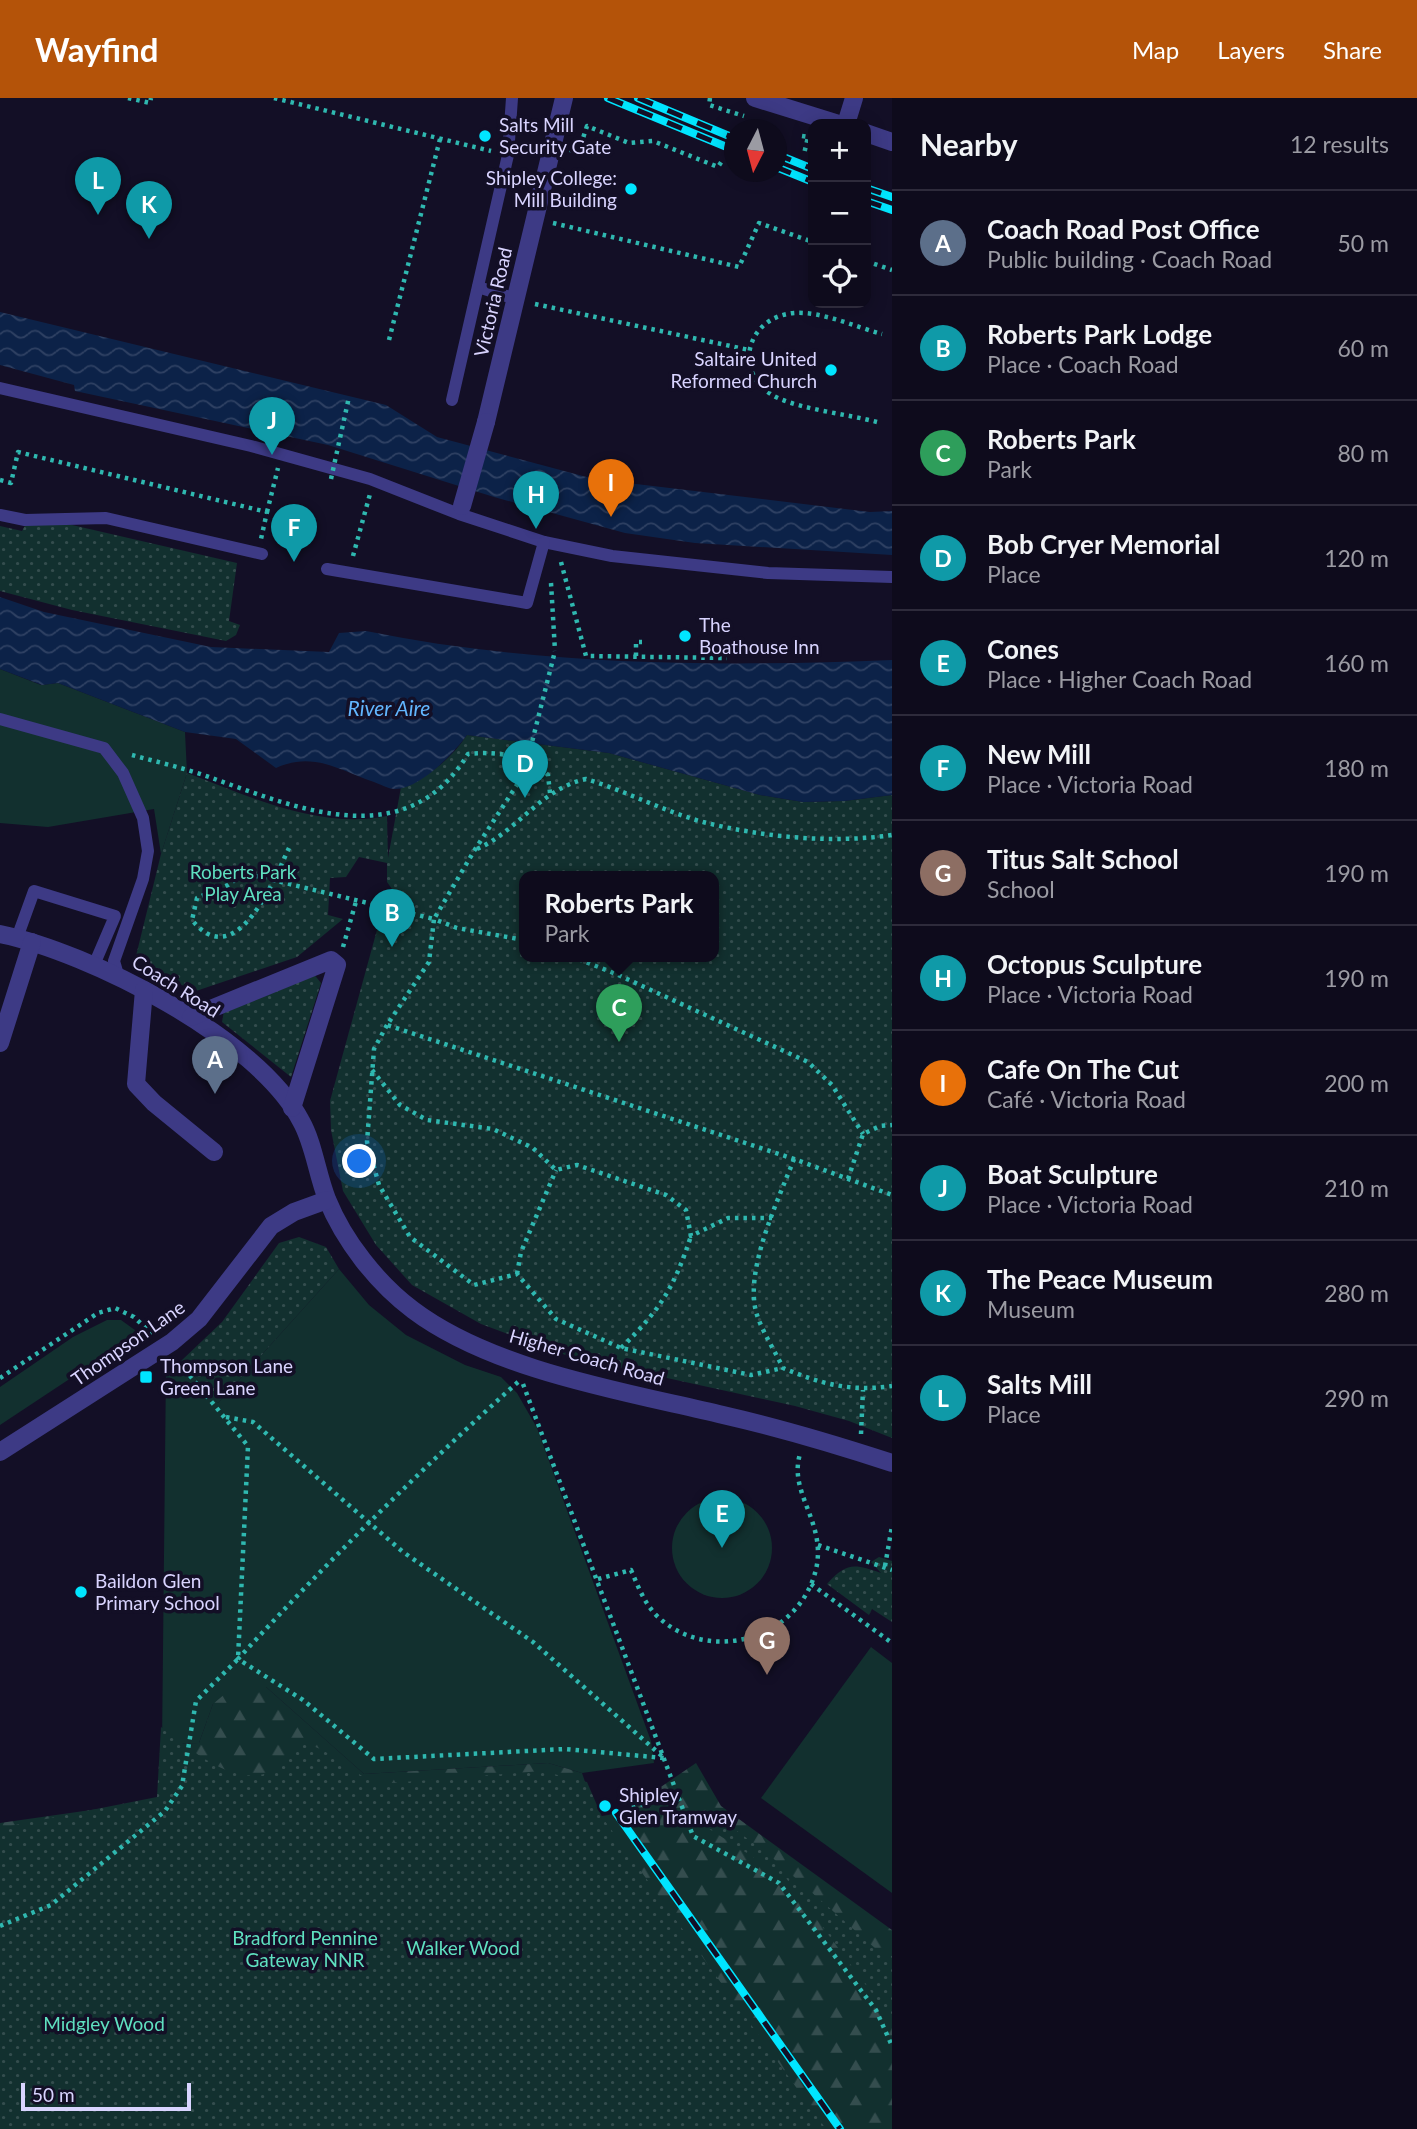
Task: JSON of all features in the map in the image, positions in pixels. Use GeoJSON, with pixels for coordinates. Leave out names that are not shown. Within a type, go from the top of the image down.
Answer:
{"type":"FeatureCollection","features":[{"type":"Feature","properties":{"kind":"street","name":"Victoria Road"},"geometry":{"type":"LineString","coordinates":[[461,510],[486,422],[564,98]]}},
{"type":"Feature","properties":{"kind":"street"},"geometry":{"type":"LineString","coordinates":[[755,98],[784,102],[826,119]]}},
{"type":"Feature","properties":{"kind":"street"},"geometry":{"type":"LineString","coordinates":[[847,119],[853,98]]}},
{"type":"Feature","properties":{"kind":"street"},"geometry":{"type":"LineString","coordinates":[[871,135],[892,142]]}},
{"type":"Feature","properties":{"kind":"street"},"geometry":{"type":"LineString","coordinates":[[0,1043],[16,938]]}},
{"type":"Feature","properties":{"kind":"street","name":"Coach Road"},"geometry":{"type":"LineString","coordinates":[[16,938],[118,975],[191,1017],[260,1068],[302,1121],[327,1200]]}},
{"type":"Feature","properties":{"kind":"street"},"geometry":{"type":"LineString","coordinates":[[191,1017],[331,960],[337,965],[292,1108]]}},
{"type":"Feature","properties":{"kind":"street"},"geometry":{"type":"LineString","coordinates":[[144,990],[136,1084],[154,1103],[214,1152]]}},
{"type":"Feature","properties":{"kind":"street","name":"Thompson Lane"},"geometry":{"type":"LineString","coordinates":[[0,1452],[166,1346],[200,1319],[271,1226],[294,1212],[327,1200]]}},
{"type":"Feature","properties":{"kind":"street","name":"Higher Coach Road"},"geometry":{"type":"LineString","coordinates":[[327,1200],[386,1289],[416,1313],[464,1339],[514,1360],[606,1388],[806,1437],[892,1463]]}},
{"type":"Feature","properties":{"kind":"lane"},"geometry":{"type":"LineString","coordinates":[[452,400],[508,155],[512,98]]}},
{"type":"Feature","properties":{"kind":"lane"},"geometry":{"type":"LineString","coordinates":[[478,288],[516,299]]}},
{"type":"Feature","properties":{"kind":"lane"},"geometry":{"type":"LineString","coordinates":[[0,388],[261,449],[370,480],[461,510],[544,542],[612,555],[768,573],[892,578]]}},
{"type":"Feature","properties":{"kind":"lane"},"geometry":{"type":"LineString","coordinates":[[0,514],[25,520],[106,518],[260,554]]}},
{"type":"Feature","properties":{"kind":"lane"},"geometry":{"type":"LineString","coordinates":[[327,569],[527,603],[544,542]]}},
{"type":"Feature","properties":{"kind":"lane"},"geometry":{"type":"LineString","coordinates":[[0,719],[104,748],[123,773],[143,818],[148,851],[143,879],[114,961],[118,975]]}},
{"type":"Feature","properties":{"kind":"lane"},"geometry":{"type":"LineString","coordinates":[[16,938],[34,891],[115,916],[94,965]]}},
{"type":"Feature","properties":{"kind":"path"},"geometry":{"type":"LineString","coordinates":[[128,98],[150,103],[151,98]]}},
{"type":"Feature","properties":{"kind":"path"},"geometry":{"type":"LineString","coordinates":[[274,98],[508,155]]}},
{"type":"Feature","properties":{"kind":"path"},"geometry":{"type":"LineString","coordinates":[[552,145],[578,153],[587,127],[629,144],[653,141],[718,167],[722,161]]}},
{"type":"Feature","properties":{"kind":"path"},"geometry":{"type":"LineString","coordinates":[[389,340],[440,139]]}},
{"type":"Feature","properties":{"kind":"path"},"geometry":{"type":"LineString","coordinates":[[535,219],[738,267],[759,223],[808,240]]}},
{"type":"Feature","properties":{"kind":"path"},"geometry":{"type":"LineString","coordinates":[[871,263],[892,270]]}},
{"type":"Feature","properties":{"kind":"path"},"geometry":{"type":"LineString","coordinates":[[516,299],[749,350]]}},
{"type":"Feature","properties":{"kind":"path"},"geometry":{"type":"LineString","coordinates":[[877,422],[778,397],[757,383],[748,366],[749,350],[757,331],[772,317],[796,313],[882,334]]}},
{"type":"Feature","properties":{"kind":"path"},"geometry":{"type":"LineString","coordinates":[[331,479],[349,397]]}},
{"type":"Feature","properties":{"kind":"path"},"geometry":{"type":"LineString","coordinates":[[0,480],[10,483],[18,452],[267,512]]}},
{"type":"Feature","properties":{"kind":"path"},"geometry":{"type":"LineString","coordinates":[[260,554],[275,478]]}},
{"type":"Feature","properties":{"kind":"path"},"geometry":{"type":"LineString","coordinates":[[348,574],[372,486]]}},
{"type":"Feature","properties":{"kind":"path"},"geometry":{"type":"LineString","coordinates":[[559,558],[586,656],[727,658]]}},
{"type":"Feature","properties":{"kind":"path"},"geometry":{"type":"LineString","coordinates":[[517,1274],[474,1285],[410,1237],[379,1185],[367,1142],[374,1049],[429,962],[434,919],[524,774],[555,651],[551,573]]}},
{"type":"Feature","properties":{"kind":"path"},"geometry":{"type":"LineString","coordinates":[[636,656],[636,642],[642,642]]}},
{"type":"Feature","properties":{"kind":"path"},"geometry":{"type":"LineString","coordinates":[[104,748],[205,775],[304,810],[358,818],[402,811],[432,795],[457,773],[468,754],[489,752],[534,762],[548,775],[550,793]]}},
{"type":"Feature","properties":{"kind":"path"},"geometry":{"type":"LineString","coordinates":[[474,851],[495,841],[550,793],[569,783],[586,779],[704,822],[788,836],[872,838],[892,835]]}},
{"type":"Feature","properties":{"kind":"path"},"geometry":{"type":"LineString","coordinates":[[289,848],[273,881],[245,927],[227,936],[213,936],[199,929],[192,920],[192,907],[197,898],[228,885],[244,873],[273,881],[357,898],[457,928],[519,939]]}},
{"type":"Feature","properties":{"kind":"path"},"geometry":{"type":"LineString","coordinates":[[337,965],[357,898]]}},
{"type":"Feature","properties":{"kind":"path"},"geometry":{"type":"LineString","coordinates":[[586,962],[808,1062],[832,1085],[863,1134]]}},
{"type":"Feature","properties":{"kind":"path"},"geometry":{"type":"LineString","coordinates":[[387,1025],[793,1159],[892,1195]]}},
{"type":"Feature","properties":{"kind":"path"},"geometry":{"type":"LineString","coordinates":[[372,1070],[400,1105],[427,1120],[493,1129],[533,1148],[556,1170]]}},
{"type":"Feature","properties":{"kind":"path"},"geometry":{"type":"LineString","coordinates":[[863,1134],[892,1125]]}},
{"type":"Feature","properties":{"kind":"path"},"geometry":{"type":"LineString","coordinates":[[848,1179],[863,1134]]}},
{"type":"Feature","properties":{"kind":"path"},"geometry":{"type":"LineString","coordinates":[[783,1368],[757,1314],[753,1287],[772,1218],[793,1159]]}},
{"type":"Feature","properties":{"kind":"path"},"geometry":{"type":"LineString","coordinates":[[556,1170],[577,1164],[666,1195],[686,1210],[691,1236],[677,1278],[654,1315],[621,1348]]}},
{"type":"Feature","properties":{"kind":"path"},"geometry":{"type":"LineString","coordinates":[[517,1274],[521,1252],[556,1170]]}},
{"type":"Feature","properties":{"kind":"path"},"geometry":{"type":"LineString","coordinates":[[691,1236],[728,1218],[772,1218]]}},
{"type":"Feature","properties":{"kind":"path"},"geometry":{"type":"LineString","coordinates":[[517,1274],[556,1319],[621,1348],[751,1375],[783,1368],[822,1384],[863,1390],[892,1386]]}},
{"type":"Feature","properties":{"kind":"path"},"geometry":{"type":"LineString","coordinates":[[0,1378],[98,1313],[115,1308],[134,1317],[166,1346],[248,1446],[237,1659]]}},
{"type":"Feature","properties":{"kind":"path"},"geometry":{"type":"LineString","coordinates":[[0,1926],[51,1905],[165,1811],[182,1786],[196,1701],[367,1523],[521,1379],[693,1836],[779,1882],[876,2010],[892,2046]]}},
{"type":"Feature","properties":{"kind":"path"},"geometry":{"type":"LineString","coordinates":[[860,1452],[863,1390]]}},
{"type":"Feature","properties":{"kind":"path"},"geometry":{"type":"LineString","coordinates":[[225,1417],[253,1422],[403,1552],[533,1642],[664,1758]]}},
{"type":"Feature","properties":{"kind":"path"},"geometry":{"type":"LineString","coordinates":[[598,1579],[631,1570],[642,1595],[657,1616],[702,1640],[727,1643],[769,1632],[787,1619],[811,1584],[818,1564],[813,1516],[796,1469],[806,1437]]}},
{"type":"Feature","properties":{"kind":"path"},"geometry":{"type":"LineString","coordinates":[[884,1567],[892,1526]]}},
{"type":"Feature","properties":{"kind":"path"},"geometry":{"type":"LineString","coordinates":[[818,1545],[892,1570]]}},
{"type":"Feature","properties":{"kind":"path"},"geometry":{"type":"LineString","coordinates":[[811,1584],[892,1643]]}},
{"type":"Feature","properties":{"kind":"path"},"geometry":{"type":"LineString","coordinates":[[237,1659],[303,1700],[374,1759],[565,1749],[664,1758]]}},
{"type":"Feature","properties":{"kind":"path"},"geometry":{"type":"LineString","coordinates":[[616,1813],[678,1792]]}},
{"type":"Feature","properties":{"kind":"green space"},"geometry":{"type":"Polygon","coordinates":[[[27,522],[59,522],[237,563],[229,621],[240,625],[236,635],[226,641],[72,610],[0,591],[0,526],[22,531],[27,522]]]}},
{"type":"Feature","properties":{"kind":"green space"},"geometry":{"type":"Polygon","coordinates":[[[0,669],[41,685],[58,683],[185,732],[187,773],[161,854],[154,809],[48,827],[0,823],[0,669]]]}},
{"type":"Feature","properties":{"kind":"green space","name":"Roberts Park Play Area"},"geometry":{"type":"Polygon","coordinates":[[[467,735],[609,753],[760,795],[803,802],[844,801],[892,795],[892,1438],[849,1421],[795,1406],[571,1357],[481,1324],[412,1285],[376,1245],[343,1191],[331,1130],[330,1101],[380,919],[397,923],[402,903],[387,882],[387,863],[359,857],[346,877],[330,878],[328,915],[343,919],[297,957],[193,992],[136,956],[161,854],[187,773],[260,800],[311,815],[362,819],[387,816],[388,858],[401,787],[430,773],[446,760],[467,735]]]}},
{"type":"Feature","properties":{"kind":"green space"},"geometry":{"type":"Polygon","coordinates":[[[313,973],[321,983],[291,1077],[222,1022],[224,1011],[313,973]]]}},
{"type":"Feature","properties":{"kind":"green space"},"geometry":{"type":"Polygon","coordinates":[[[299,1237],[326,1247],[339,1269],[218,1403],[181,1361],[222,1322],[279,1243],[299,1237]]]}},
{"type":"Feature","properties":{"kind":"green space"},"geometry":{"type":"Polygon","coordinates":[[[339,1269],[369,1305],[406,1335],[465,1365],[501,1377],[517,1393],[537,1428],[651,1741],[654,1763],[582,1773],[548,1763],[364,1774],[266,1687],[213,1704],[199,1743],[162,1744],[166,1366],[181,1361],[218,1403],[339,1269]]]}},
{"type":"Feature","properties":{"kind":"green space"},"geometry":{"type":"Polygon","coordinates":[[[107,1320],[121,1320],[139,1333],[0,1425],[0,1387],[73,1337],[107,1320]]]}},
{"type":"Feature","properties":{"kind":"green space"},"geometry":{"type":"Polygon","coordinates":[[[722,1498],[750,1506],[764,1520],[772,1548],[764,1576],[750,1590],[722,1598],[694,1590],[680,1576],[672,1548],[680,1520],[694,1506],[722,1498]]]}},
{"type":"Feature","properties":{"kind":"green space"},"geometry":{"type":"Polygon","coordinates":[[[879,1557],[892,1561],[892,1622],[872,1609],[869,1615],[827,1584],[846,1568],[864,1568],[881,1573],[871,1562],[879,1557]]]}},
{"type":"Feature","properties":{"kind":"green space"},"geometry":{"type":"Polygon","coordinates":[[[871,1647],[892,1663],[892,1893],[761,1798],[871,1647]]]}},
{"type":"Feature","properties":{"kind":"green space","name":"Bradford Pennine Gateway NNR"},"geometry":{"type":"Polygon","coordinates":[[[266,1687],[364,1774],[548,1763],[582,1773],[597,1817],[624,1812],[696,1763],[721,1806],[892,1930],[892,2129],[0,2129],[0,1823],[161,1800],[162,1744],[199,1743],[213,1704],[232,1688],[266,1687]]]}},
{"type":"Feature","properties":{"kind":"green space","name":"Bradford Pennine Gateway NNR"},"geometry":{"type":"Polygon","coordinates":[[[161,1727],[212,1763],[241,1775],[256,1775],[274,1770],[304,1743],[326,1752],[379,1784],[541,1771],[587,1782],[602,1817],[826,2129],[0,2129],[0,1828],[157,1797],[161,1727]]]}},
{"type":"Feature","properties":{"kind":"green space"},"geometry":{"type":"Polygon","coordinates":[[[707,1809],[767,1853],[876,1949],[892,1956],[892,2020],[786,1878],[689,1816],[707,1809]]]}},
{"type":"Feature","properties":{"kind":"water"},"geometry":{"type":"Polygon","coordinates":[[[0,312],[386,405],[437,437],[594,479],[870,512],[892,511],[892,555],[695,543],[625,533],[494,497],[328,445],[75,391],[74,385],[0,365],[0,312]]]}},
{"type":"Feature","properties":{"kind":"water","name":"River Aire"},"geometry":{"type":"Polygon","coordinates":[[[0,597],[44,612],[211,647],[329,652],[339,633],[366,631],[496,651],[628,661],[760,663],[892,660],[892,795],[844,801],[803,802],[760,795],[609,753],[467,735],[436,769],[415,783],[395,789],[326,764],[302,761],[276,768],[236,739],[185,732],[58,683],[42,685],[0,669],[0,597]]]}},
{"type":"Feature","properties":{"kind":"railway"},"geometry":{"type":"LineString","coordinates":[[608,98],[724,146]]}},
{"type":"Feature","properties":{"kind":"railway"},"geometry":{"type":"LineString","coordinates":[[638,98],[724,134]]}},
{"type":"Feature","properties":{"kind":"railway"},"geometry":{"type":"LineString","coordinates":[[787,158],[808,167]]}},
{"type":"Feature","properties":{"kind":"railway"},"geometry":{"type":"LineString","coordinates":[[787,171],[808,180]]}},
{"type":"Feature","properties":{"kind":"railway"},"geometry":{"type":"LineString","coordinates":[[871,190],[892,197]]}},
{"type":"Feature","properties":{"kind":"railway"},"geometry":{"type":"LineString","coordinates":[[871,203],[892,210]]}},
{"type":"Feature","properties":{"kind":"railway"},"geometry":{"type":"LineString","coordinates":[[616,1813],[840,2129]]}},
{"type":"Feature","properties":{"kind":"place","name":"Salts Mill Security Gate"},"geometry":{"type":"Point","coordinates":[485,136]}},
{"type":"Feature","properties":{"kind":"place","name":"Shipley College: Mill Building"},"geometry":{"type":"Point","coordinates":[631,189]}},
{"type":"Feature","properties":{"kind":"place","name":"Salts Mill"},"geometry":{"type":"Point","coordinates":[98,215]}},
{"type":"Feature","properties":{"kind":"place","name":"The Peace Museum"},"geometry":{"type":"Point","coordinates":[149,239]}},
{"type":"Feature","properties":{"kind":"place","name":"Saltaire United Reformed Church"},"geometry":{"type":"Point","coordinates":[831,370]}},
{"type":"Feature","properties":{"kind":"place","name":"Boat Sculpture"},"geometry":{"type":"Point","coordinates":[272,455]}},
{"type":"Feature","properties":{"kind":"place","name":"Cafe On The Cut"},"geometry":{"type":"Point","coordinates":[611,517]}},
{"type":"Feature","properties":{"kind":"place","name":"Octopus Sculpture"},"geometry":{"type":"Point","coordinates":[536,529]}},
{"type":"Feature","properties":{"kind":"place","name":"New Mill"},"geometry":{"type":"Point","coordinates":[294,562]}},
{"type":"Feature","properties":{"kind":"place","name":"The Boathouse Inn"},"geometry":{"type":"Point","coordinates":[685,636]}},
{"type":"Feature","properties":{"kind":"place","name":"Bob Cryer Memorial"},"geometry":{"type":"Point","coordinates":[525,798]}},
{"type":"Feature","properties":{"kind":"place","name":"Roberts Park Lodge"},"geometry":{"type":"Point","coordinates":[392,947]}},
{"type":"Feature","properties":{"kind":"place","name":"Roberts Park"},"geometry":{"type":"Point","coordinates":[619,1042]}},
{"type":"Feature","properties":{"kind":"place","name":"Coach Road Post Office"},"geometry":{"type":"Point","coordinates":[215,1094]}},
{"type":"Feature","properties":{"kind":"place","name":"Thompson Lane Green Lane"},"geometry":{"type":"Point","coordinates":[146,1377]}},
{"type":"Feature","properties":{"kind":"place","name":"Cones"},"geometry":{"type":"Point","coordinates":[722,1548]}},
{"type":"Feature","properties":{"kind":"place","name":"Baildon Glen Primary School"},"geometry":{"type":"Point","coordinates":[81,1592]}},
{"type":"Feature","properties":{"kind":"place","name":"Titus Salt School"},"geometry":{"type":"Point","coordinates":[767,1675]}},
{"type":"Feature","properties":{"kind":"place","name":"Shipley Glen Tramway"},"geometry":{"type":"Point","coordinates":[605,1806]}},
{"type":"Feature","properties":{"kind":"park label","name":"Walker Wood"},"geometry":{"type":"Point","coordinates":[463,1948]}},
{"type":"Feature","properties":{"kind":"park label","name":"Midgley Wood"},"geometry":{"type":"Point","coordinates":[104,2024]}}]}
